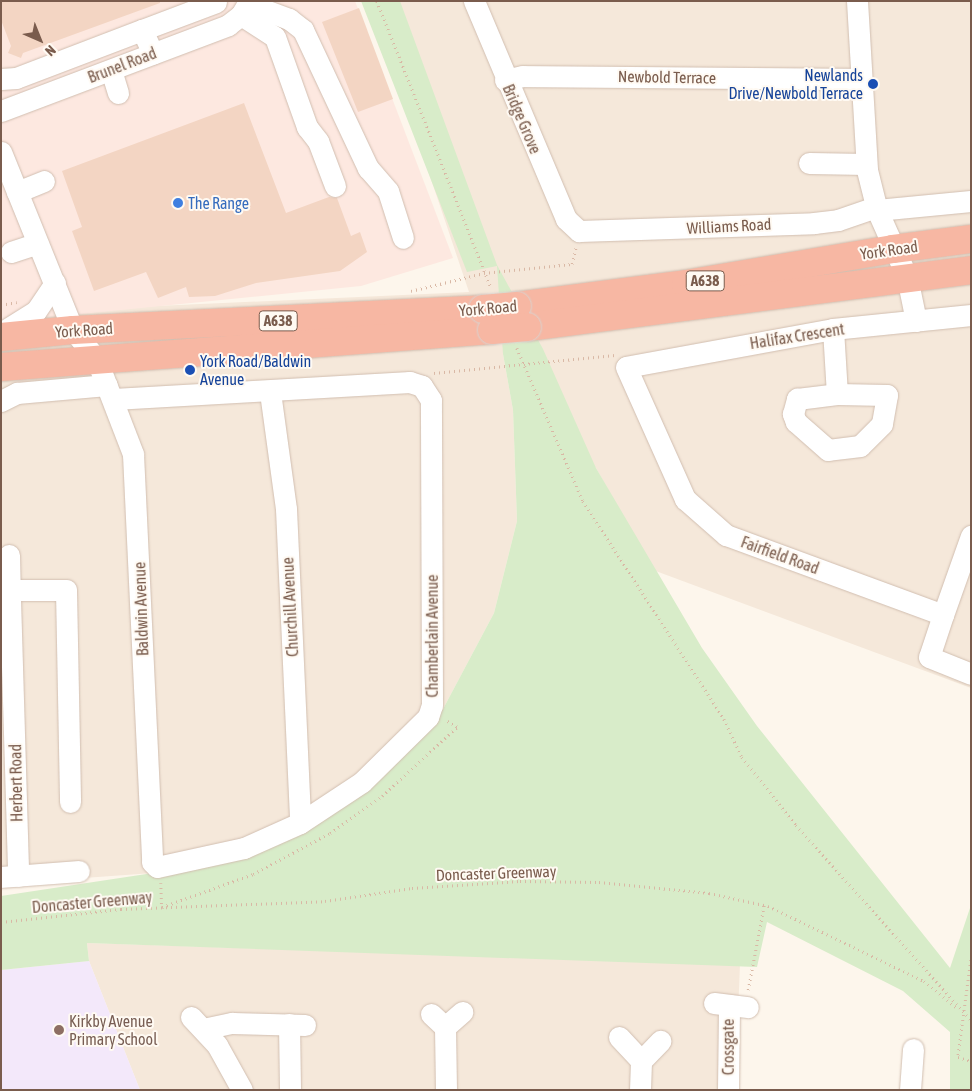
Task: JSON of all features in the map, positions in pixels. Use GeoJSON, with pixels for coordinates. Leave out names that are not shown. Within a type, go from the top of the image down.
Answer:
{"type":"FeatureCollection","features":[{"type":"Feature","properties":{"kind":"highway","name":"York Road"},"geometry":{"type":"LineString","coordinates":[[1,337],[73,330],[505,318],[686,284],[893,249],[971,240]]}},
{"type":"Feature","properties":{"kind":"highway","name":"York Road"},"geometry":{"type":"LineString","coordinates":[[1,367],[971,270]]}},
{"type":"Feature","properties":{"kind":"street","name":"Bridge Grove"},"geometry":{"type":"LineString","coordinates":[[474,1],[566,219],[578,231]]}},
{"type":"Feature","properties":{"kind":"street"},"geometry":{"type":"LineString","coordinates":[[857,1],[859,79],[866,164],[877,208],[893,249],[907,277],[916,320]]}},
{"type":"Feature","properties":{"kind":"street"},"geometry":{"type":"LineString","coordinates":[[1,79],[16,78],[216,2]]}},
{"type":"Feature","properties":{"kind":"street"},"geometry":{"type":"LineString","coordinates":[[246,7],[275,37],[335,186]]}},
{"type":"Feature","properties":{"kind":"street"},"geometry":{"type":"LineString","coordinates":[[246,7],[289,19],[303,30],[368,168],[388,191],[403,238]]}},
{"type":"Feature","properties":{"kind":"street","name":"Brunel Road"},"geometry":{"type":"LineString","coordinates":[[1,111],[228,26],[246,7]]}},
{"type":"Feature","properties":{"kind":"street"},"geometry":{"type":"LineString","coordinates":[[142,30],[153,54]]}},
{"type":"Feature","properties":{"kind":"street"},"geometry":{"type":"LineString","coordinates":[[111,70],[118,93]]}},
{"type":"Feature","properties":{"kind":"street","name":"Newbold Terrace"},"geometry":{"type":"LineString","coordinates":[[506,80],[523,76],[859,79]]}},
{"type":"Feature","properties":{"kind":"street","name":"Baldwin Avenue"},"geometry":{"type":"LineString","coordinates":[[3,160],[18,192],[73,330],[96,358],[133,454],[157,866]]}},
{"type":"Feature","properties":{"kind":"street"},"geometry":{"type":"LineString","coordinates":[[810,163],[866,164]]}},
{"type":"Feature","properties":{"kind":"street"},"geometry":{"type":"LineString","coordinates":[[18,192],[44,181]]}},
{"type":"Feature","properties":{"kind":"street","name":"Williams Road"},"geometry":{"type":"LineString","coordinates":[[578,231],[814,223],[838,220],[877,208],[971,202]]}},
{"type":"Feature","properties":{"kind":"street"},"geometry":{"type":"LineString","coordinates":[[10,252],[38,243]]}},
{"type":"Feature","properties":{"kind":"street"},"geometry":{"type":"LineString","coordinates":[[1,333],[36,311],[55,283]]}},
{"type":"Feature","properties":{"kind":"street","name":"Halifax Crescent"},"geometry":{"type":"LineString","coordinates":[[626,367],[833,329],[971,315]]}},
{"type":"Feature","properties":{"kind":"street"},"geometry":{"type":"LineString","coordinates":[[833,329],[837,394]]}},
{"type":"Feature","properties":{"kind":"street","name":"Fairfield Road"},"geometry":{"type":"LineString","coordinates":[[626,367],[685,499],[710,524],[726,535],[943,615]]}},
{"type":"Feature","properties":{"kind":"street"},"geometry":{"type":"LineString","coordinates":[[1,401],[17,393],[270,392],[416,384]]}},
{"type":"Feature","properties":{"kind":"street","name":"Chamberlain Avenue"},"geometry":{"type":"LineString","coordinates":[[157,866],[244,848],[300,823],[362,782],[419,728],[432,705],[431,400],[416,384]]}},
{"type":"Feature","properties":{"kind":"street","name":"Churchill Avenue"},"geometry":{"type":"LineString","coordinates":[[270,392],[286,509],[300,823]]}},
{"type":"Feature","properties":{"kind":"street"},"geometry":{"type":"LineString","coordinates":[[971,536],[929,657],[971,674]]}},
{"type":"Feature","properties":{"kind":"street","name":"Herbert Road"},"geometry":{"type":"LineString","coordinates":[[9,555],[10,877]]}},
{"type":"Feature","properties":{"kind":"street"},"geometry":{"type":"LineString","coordinates":[[8,596],[66,590],[70,802]]}},
{"type":"Feature","properties":{"kind":"street"},"geometry":{"type":"LineString","coordinates":[[10,877],[79,871]]}},
{"type":"Feature","properties":{"kind":"street","name":"Crossgate"},"geometry":{"type":"LineString","coordinates":[[728,1090],[734,1005]]}},
{"type":"Feature","properties":{"kind":"street"},"geometry":{"type":"LineString","coordinates":[[446,1090],[438,1021],[462,1012]]}},
{"type":"Feature","properties":{"kind":"street"},"geometry":{"type":"LineString","coordinates":[[242,1090],[197,1023],[297,1025],[290,1090]]}},
{"type":"Feature","properties":{"kind":"street"},"geometry":{"type":"LineString","coordinates":[[619,1037],[641,1061]]}},
{"type":"Feature","properties":{"kind":"street"},"geometry":{"type":"LineString","coordinates":[[640,1090],[641,1061],[660,1041]]}},
{"type":"Feature","properties":{"kind":"street"},"geometry":{"type":"LineString","coordinates":[[910,1090],[913,1048]]}},
{"type":"Feature","properties":{"kind":"path"},"geometry":{"type":"LineString","coordinates":[[377,1],[484,273],[583,501],[724,719],[742,757],[796,824],[971,1020]]}},
{"type":"Feature","properties":{"kind":"path"},"geometry":{"type":"LineString","coordinates":[[484,273],[572,264],[578,231]]}},
{"type":"Feature","properties":{"kind":"path"},"geometry":{"type":"LineString","coordinates":[[416,384],[417,375],[523,361],[616,354],[626,367]]}},
{"type":"Feature","properties":{"kind":"path"},"geometry":{"type":"LineString","coordinates":[[157,866],[162,906]]}},
{"type":"Feature","properties":{"kind":"path","name":"Doncaster Greenway"},"geometry":{"type":"LineString","coordinates":[[1,922],[162,906],[325,901],[412,888],[520,880],[599,882],[709,893],[764,906],[924,981],[962,1012]]}},
{"type":"Feature","properties":{"kind":"path"},"geometry":{"type":"LineString","coordinates":[[734,1005],[764,906]]}},
{"type":"Feature","properties":{"kind":"path"},"geometry":{"type":"LineString","coordinates":[[971,960],[962,1012],[958,1057],[971,1061]]}},
{"type":"Feature","properties":{"kind":"shaded area"},"geometry":{"type":"Polygon","coordinates":[[[1,1],[355,1],[453,258],[361,286],[1,322],[1,1]]]}},
{"type":"Feature","properties":{"kind":"shaded area"},"geometry":{"type":"Polygon","coordinates":[[[371,1],[971,1],[971,688],[653,570],[596,468],[503,354],[513,410],[517,521],[494,613],[443,709],[336,809],[153,873],[1,884],[1,313],[469,292],[371,1]]]}},
{"type":"Feature","properties":{"kind":"shaded area"},"geometry":{"type":"Polygon","coordinates":[[[87,943],[740,964],[735,1090],[140,1090],[89,961],[87,943]]]}},
{"type":"Feature","properties":{"kind":"shaded area","name":"Kirkby Avenue Primary School"},"geometry":{"type":"Polygon","coordinates":[[[89,961],[140,1090],[1,1090],[1,970],[89,961]]]}},
{"type":"Feature","properties":{"kind":"green space"},"geometry":{"type":"Polygon","coordinates":[[[361,1],[400,1],[497,265],[543,349],[596,468],[702,648],[757,726],[950,968],[971,905],[971,1090],[950,1090],[950,1032],[903,991],[767,922],[757,967],[87,943],[89,961],[1,970],[1,896],[153,873],[300,823],[428,717],[443,709],[494,613],[517,521],[513,410],[503,354],[497,266],[467,272],[361,1]]]}},
{"type":"Feature","properties":{"kind":"building"},"geometry":{"type":"Polygon","coordinates":[[[1,1],[160,1],[160,3],[23,53],[21,58],[8,53],[11,46],[1,20],[1,1]]]}},
{"type":"Feature","properties":{"kind":"building"},"geometry":{"type":"Polygon","coordinates":[[[359,8],[393,99],[358,112],[322,22],[359,8]]]}},
{"type":"Feature","properties":{"kind":"building","name":"The Range"},"geometry":{"type":"Polygon","coordinates":[[[244,103],[286,213],[329,197],[337,198],[351,236],[360,232],[367,252],[340,271],[256,283],[215,296],[189,297],[186,287],[158,298],[146,272],[94,291],[72,231],[82,227],[62,171],[244,103]]]}},
{"type":"Feature","properties":{"kind":"place","name":"Newlands Drive/Newbold Terrace"},"geometry":{"type":"Point","coordinates":[873,84]}},
{"type":"Feature","properties":{"kind":"place","name":"The Range"},"geometry":{"type":"Point","coordinates":[178,203]}},
{"type":"Feature","properties":{"kind":"place","name":"York Road/Baldwin Avenue"},"geometry":{"type":"Point","coordinates":[190,370]}},
{"type":"Feature","properties":{"kind":"place","name":"Kirkby Avenue Primary School"},"geometry":{"type":"Point","coordinates":[59,1030]}}]}
